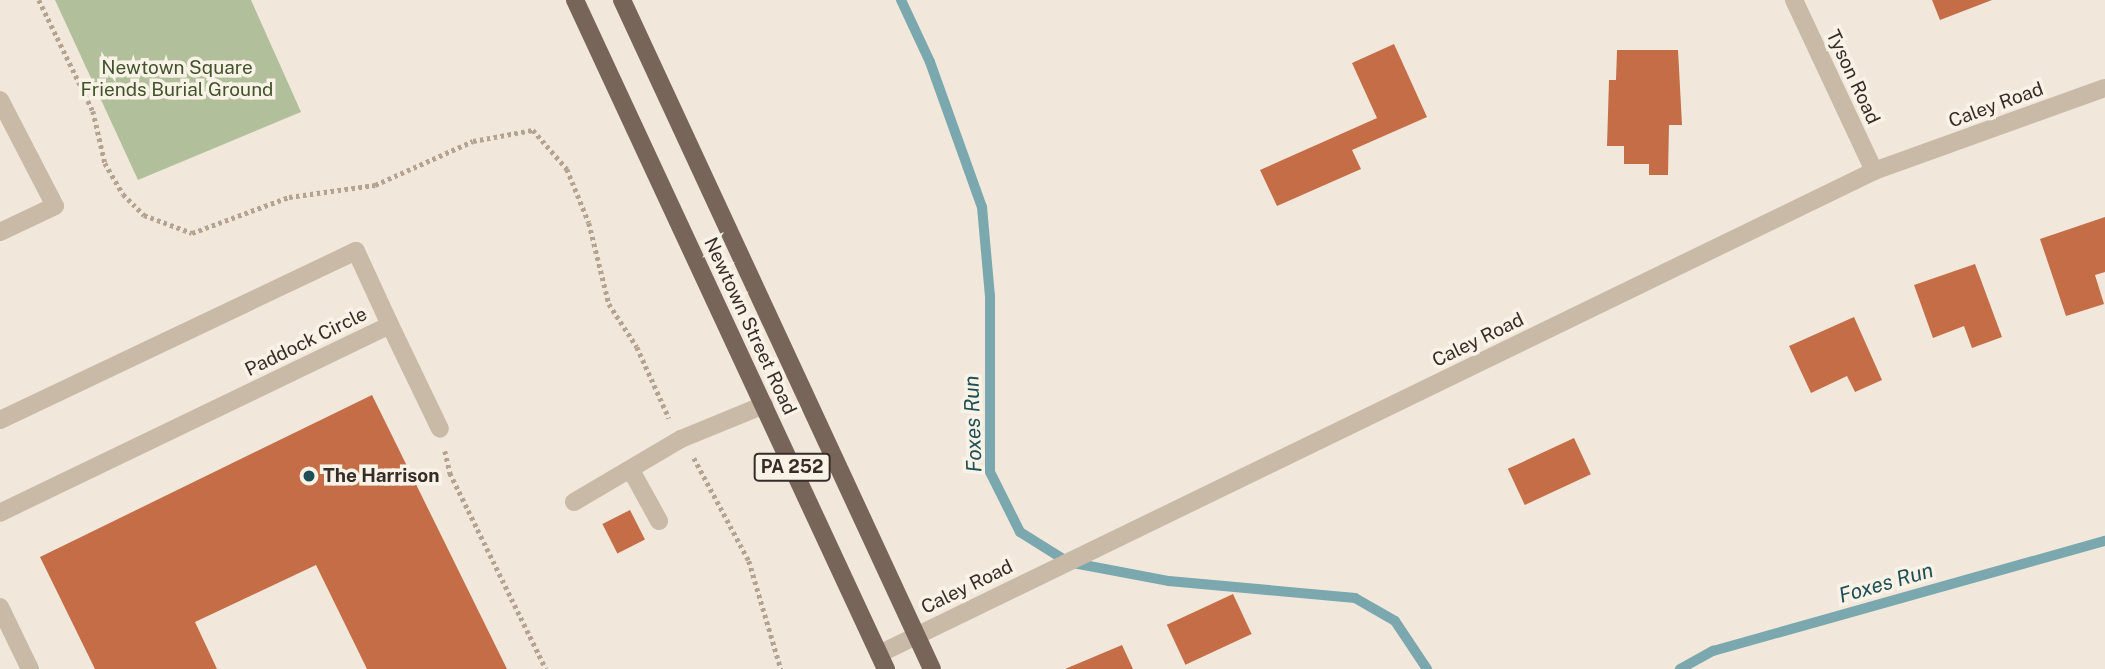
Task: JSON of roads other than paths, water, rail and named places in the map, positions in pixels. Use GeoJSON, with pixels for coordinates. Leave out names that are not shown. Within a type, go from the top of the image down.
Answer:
{"type":"FeatureCollection","features":[{"type":"Feature","properties":{"kind":"main road","name":"Newtown Street Road"},"geometry":{"type":"LineString","coordinates":[[575,0],[882,662]]}},
{"type":"Feature","properties":{"kind":"main road","name":"Newtown Street Road"},"geometry":{"type":"LineString","coordinates":[[622,0],[932,669]]}},
{"type":"Feature","properties":{"kind":"street","name":"Tyson Road"},"geometry":{"type":"LineString","coordinates":[[1794,0],[1874,172]]}},
{"type":"Feature","properties":{"kind":"street","name":"Caley Road"},"geometry":{"type":"LineString","coordinates":[[882,662],[916,635],[1874,172],[2105,88]]}},
{"type":"Feature","properties":{"kind":"street"},"geometry":{"type":"LineString","coordinates":[[0,100],[55,206],[0,232]]}},
{"type":"Feature","properties":{"kind":"street","name":"Paddock Circle"},"geometry":{"type":"LineString","coordinates":[[0,420],[356,251],[390,325],[0,513]]}},
{"type":"Feature","properties":{"kind":"street"},"geometry":{"type":"LineString","coordinates":[[390,325],[440,429]]}},
{"type":"Feature","properties":{"kind":"street"},"geometry":{"type":"LineString","coordinates":[[574,502],[632,472],[681,439],[764,405]]}},
{"type":"Feature","properties":{"kind":"street"},"geometry":{"type":"LineString","coordinates":[[632,472],[659,521]]}},
{"type":"Feature","properties":{"kind":"street"},"geometry":{"type":"LineString","coordinates":[[0,607],[6,636],[30,669]]}},
{"type":"Feature","properties":{"kind":"waterway","name":"Foxes Run"},"geometry":{"type":"LineString","coordinates":[[901,0],[930,62],[982,207],[990,296],[990,472],[1020,532],[1068,562],[1169,581],[1355,598],[1395,621],[1427,669]]}},
{"type":"Feature","properties":{"kind":"waterway","name":"Foxes Run"},"geometry":{"type":"LineString","coordinates":[[1680,669],[1713,651],[2105,541]]}},
{"type":"Feature","properties":{"kind":"place","name":"The Harrison"},"geometry":{"type":"Point","coordinates":[309,476]}},
{"type":"Feature","properties":{"kind":"park label","name":"Newtown Square Friends Burial Ground"},"geometry":{"type":"Point","coordinates":[177,79]}}]}
